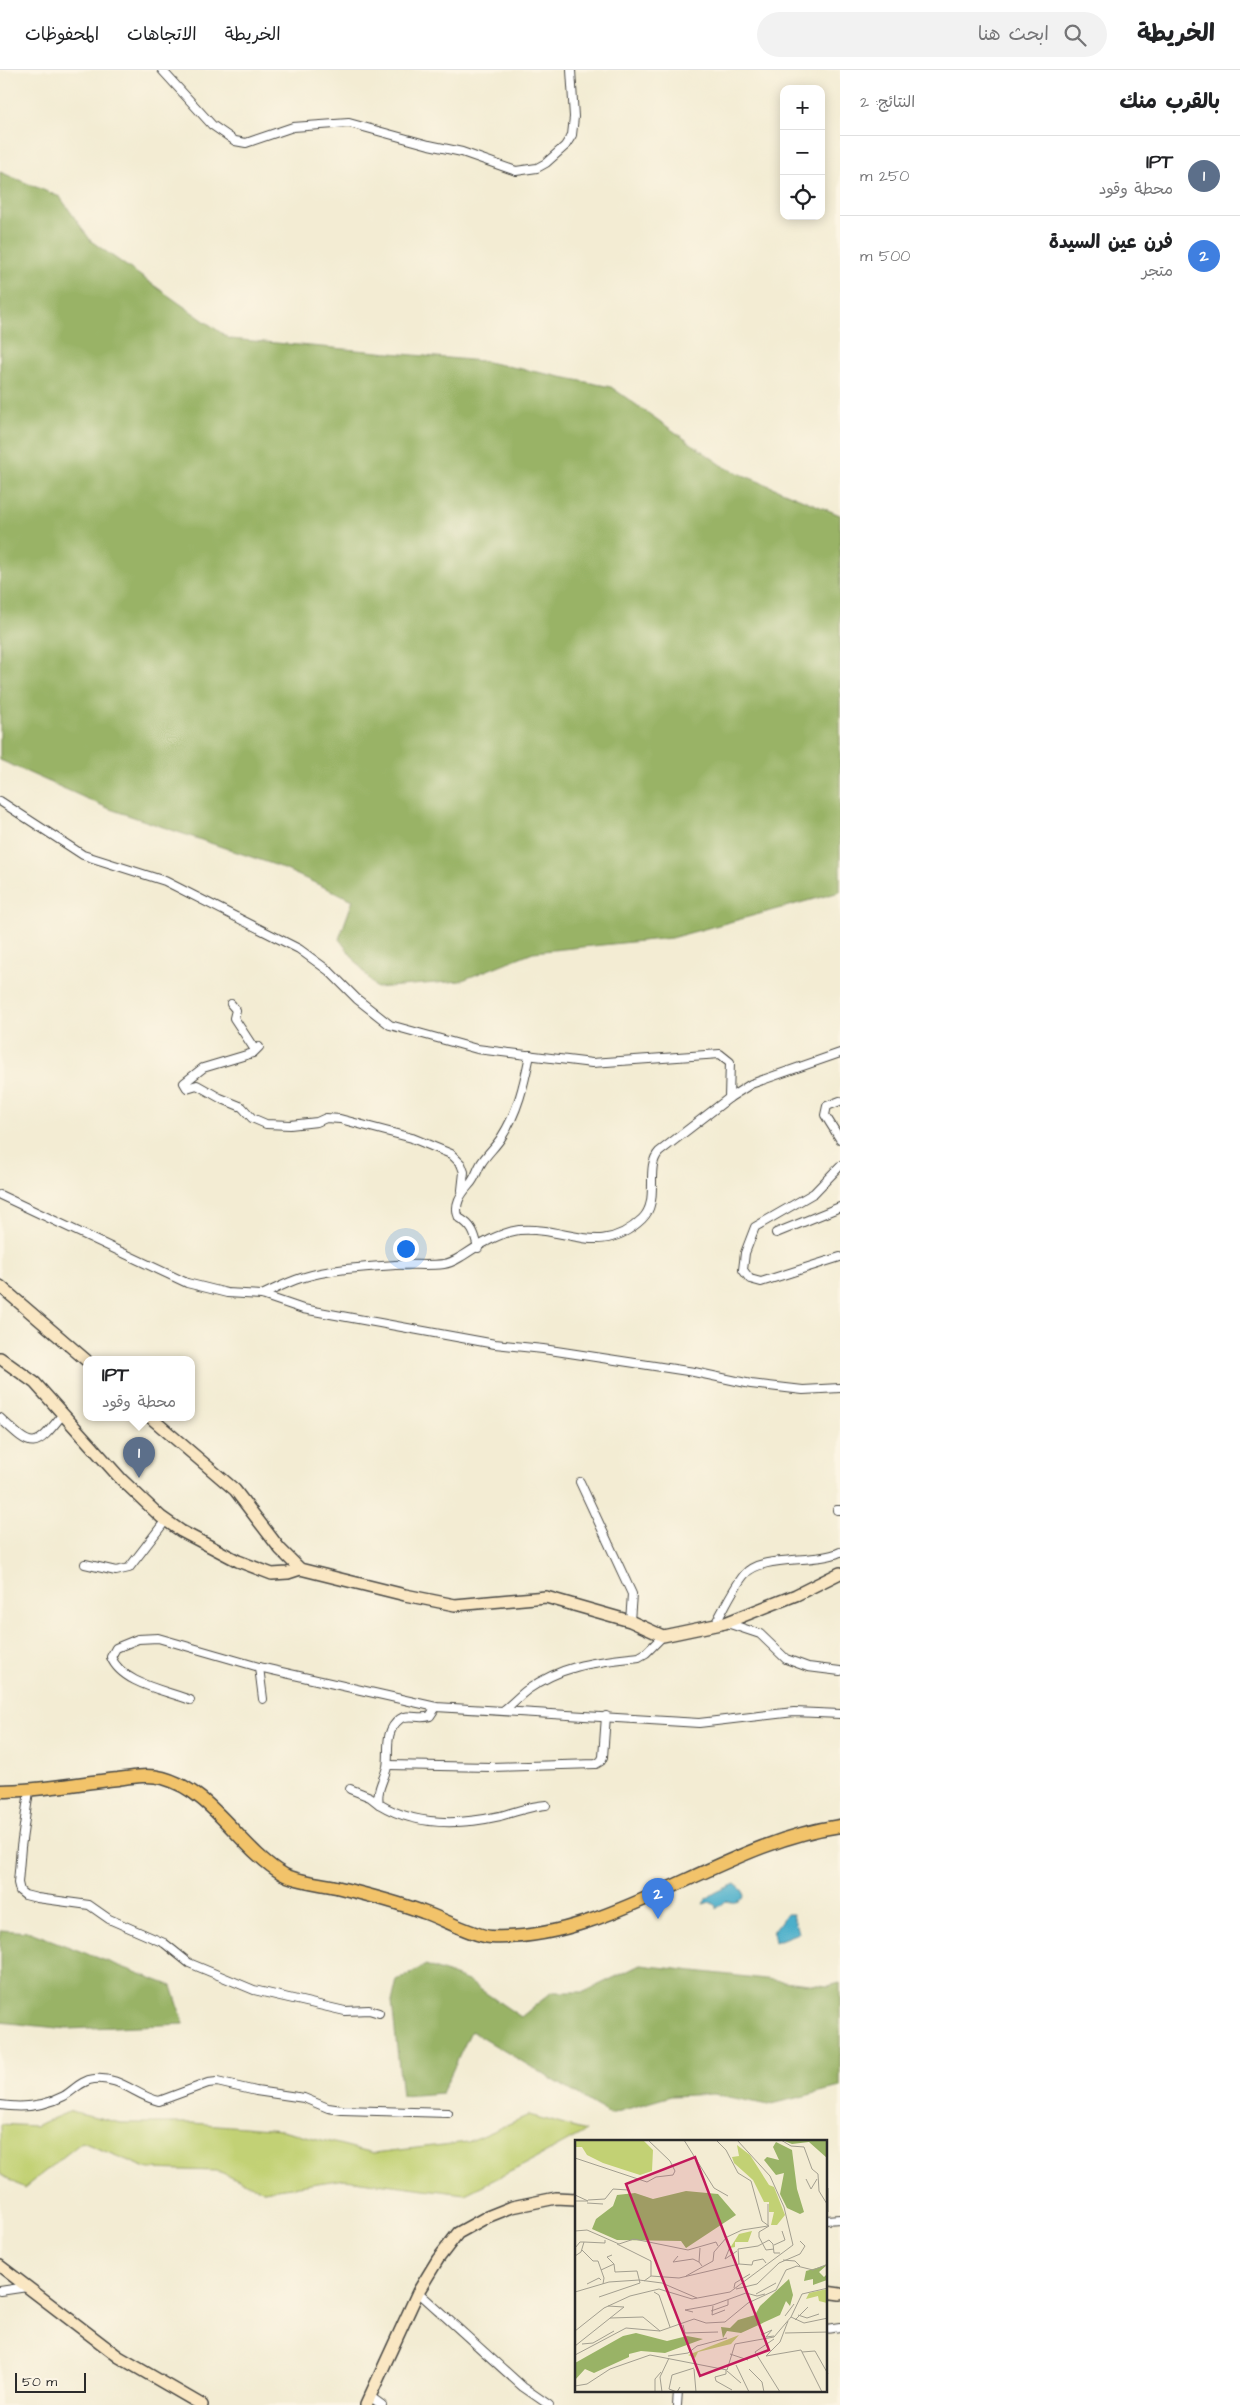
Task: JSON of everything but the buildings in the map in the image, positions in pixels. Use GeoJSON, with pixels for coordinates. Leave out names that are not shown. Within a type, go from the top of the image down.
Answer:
{"type":"FeatureCollection","features":[{"type":"Feature","properties":{"kind":"main road"},"geometry":{"type":"LineString","coordinates":[[0,1286],[83,1357]]}},
{"type":"Feature","properties":{"kind":"main road"},"geometry":{"type":"LineString","coordinates":[[0,1358],[35,1383],[121,1479],[166,1520],[238,1561],[272,1574],[288,1573],[300,1568]]}},
{"type":"Feature","properties":{"kind":"main road"},"geometry":{"type":"LineString","coordinates":[[155,1421],[235,1490],[280,1549],[300,1568],[405,1595],[455,1604],[513,1598],[546,1597],[630,1621],[663,1636],[719,1624],[796,1595],[840,1573]]}},
{"type":"Feature","properties":{"kind":"main road"},"geometry":{"type":"LineString","coordinates":[[0,1791],[29,1791],[145,1776],[169,1780],[201,1799],[266,1862],[284,1874],[374,1896],[424,1912],[488,1937],[529,1937],[600,1916],[764,1846],[808,1832],[840,1826]]}},
{"type":"Feature","properties":{"kind":"main road"},"geometry":{"type":"LineString","coordinates":[[369,2401],[418,2292],[438,2259],[458,2233],[487,2217],[512,2207],[556,2198],[575,2199]]}},
{"type":"Feature","properties":{"kind":"main road"},"geometry":{"type":"LineString","coordinates":[[0,2266],[119,2357],[202,2405]]}},
{"type":"Feature","properties":{"kind":"street"},"geometry":{"type":"LineString","coordinates":[[162,70],[212,125],[235,141],[246,143],[293,127],[349,123],[430,146],[462,152],[516,171],[537,168],[546,163],[565,146],[572,135],[574,117],[571,70]]}},
{"type":"Feature","properties":{"kind":"street"},"geometry":{"type":"LineString","coordinates":[[0,801],[83,855],[164,881],[299,949],[329,971],[357,999],[390,1025],[477,1049],[592,1063],[720,1054],[730,1062],[728,1098]]}},
{"type":"Feature","properties":{"kind":"street"},"geometry":{"type":"LineString","coordinates":[[231,1004],[236,1010],[234,1018],[257,1049],[236,1059],[218,1062],[203,1068],[184,1083],[187,1088],[197,1085],[220,1098],[242,1107],[252,1118],[266,1124],[290,1125],[317,1122],[326,1118],[340,1119],[412,1138],[451,1154],[464,1172],[462,1190],[456,1212],[459,1218],[468,1223],[475,1234],[478,1248]]}},
{"type":"Feature","properties":{"kind":"street"},"geometry":{"type":"LineString","coordinates":[[262,1295],[300,1278],[328,1272],[394,1265],[444,1264],[456,1261],[478,1248],[518,1230],[552,1232],[586,1239],[612,1239],[634,1225],[648,1211],[652,1199],[655,1156],[728,1098],[759,1080],[840,1053]]}},
{"type":"Feature","properties":{"kind":"street"},"geometry":{"type":"LineString","coordinates":[[462,1190],[470,1184],[480,1164],[502,1137],[523,1089],[530,1055]]}},
{"type":"Feature","properties":{"kind":"street"},"geometry":{"type":"LineString","coordinates":[[840,1101],[828,1106],[825,1115],[840,1139]]}},
{"type":"Feature","properties":{"kind":"street"},"geometry":{"type":"LineString","coordinates":[[840,1166],[814,1193],[755,1227],[745,1253],[743,1270],[750,1279],[761,1282],[840,1257]]}},
{"type":"Feature","properties":{"kind":"street"},"geometry":{"type":"LineString","coordinates":[[0,1195],[187,1283],[227,1293],[262,1295],[303,1310],[495,1344],[543,1348],[694,1372],[751,1384],[803,1390],[840,1388]]}},
{"type":"Feature","properties":{"kind":"street"},"geometry":{"type":"LineString","coordinates":[[776,1233],[840,1207]]}},
{"type":"Feature","properties":{"kind":"street"},"geometry":{"type":"LineString","coordinates":[[0,1418],[28,1442],[37,1442],[42,1439],[63,1414]]}},
{"type":"Feature","properties":{"kind":"street"},"geometry":{"type":"LineString","coordinates":[[580,1482],[632,1594],[630,1621]]}},
{"type":"Feature","properties":{"kind":"street"},"geometry":{"type":"LineString","coordinates":[[85,1564],[116,1571],[129,1568],[166,1520]]}},
{"type":"Feature","properties":{"kind":"street"},"geometry":{"type":"LineString","coordinates":[[840,1552],[829,1557],[758,1565],[745,1574],[719,1624],[760,1634],[786,1659],[808,1667],[840,1671]]}},
{"type":"Feature","properties":{"kind":"street"},"geometry":{"type":"LineString","coordinates":[[504,1710],[528,1690],[557,1673],[579,1664],[639,1658],[663,1636]]}},
{"type":"Feature","properties":{"kind":"street"},"geometry":{"type":"LineString","coordinates":[[190,1700],[150,1686],[121,1672],[115,1666],[111,1657],[116,1648],[138,1639],[158,1638],[259,1667],[436,1707],[699,1723],[794,1712],[840,1714]]}},
{"type":"Feature","properties":{"kind":"street"},"geometry":{"type":"LineString","coordinates":[[259,1667],[263,1699]]}},
{"type":"Feature","properties":{"kind":"street"},"geometry":{"type":"LineString","coordinates":[[379,1804],[380,1786],[388,1765],[386,1752],[389,1736],[396,1723],[401,1718],[430,1716],[436,1707]]}},
{"type":"Feature","properties":{"kind":"street"},"geometry":{"type":"LineString","coordinates":[[388,1765],[492,1767],[596,1764],[603,1757],[606,1716]]}},
{"type":"Feature","properties":{"kind":"street"},"geometry":{"type":"LineString","coordinates":[[350,1789],[370,1797],[379,1804],[403,1815],[440,1823],[502,1816],[527,1807],[546,1805]]}},
{"type":"Feature","properties":{"kind":"street"},"geometry":{"type":"LineString","coordinates":[[29,1791],[18,1883],[20,1890],[25,1895],[90,1905],[109,1919],[164,1943],[189,1963],[254,1990],[345,2011],[369,2010],[379,2013]]}},
{"type":"Feature","properties":{"kind":"street"},"geometry":{"type":"LineString","coordinates":[[0,2105],[35,2106],[64,2096],[85,2082],[94,2079],[128,2085],[159,2101],[208,2083],[217,2082],[264,2093],[304,2098],[328,2108],[342,2110],[448,2113]]}},
{"type":"Feature","properties":{"kind":"street"},"geometry":{"type":"LineString","coordinates":[[0,2291],[27,2287]]}},
{"type":"Feature","properties":{"kind":"street"},"geometry":{"type":"LineString","coordinates":[[418,2292],[523,2387],[550,2405]]}},
{"type":"Feature","properties":{"kind":"street"},"geometry":{"type":"LineString","coordinates":[[678,2392],[678,2405]]}},
{"type":"Feature","properties":{"kind":"street"},"geometry":{"type":"LineString","coordinates":[[369,2401],[382,2405]]}},
{"type":"Feature","properties":{"kind":"green space"},"geometry":{"type":"Polygon","coordinates":[[[0,172],[60,197],[91,241],[230,339],[482,361],[611,387],[726,468],[840,515],[840,892],[671,938],[533,952],[460,981],[376,988],[339,939],[353,900],[275,865],[110,809],[0,760],[0,172]]]}},
{"type":"Feature","properties":{"kind":"green space"},"geometry":{"type":"Polygon","coordinates":[[[0,1930],[30,1932],[172,1986],[184,2024],[67,2029],[0,2022],[0,1930]]]}},
{"type":"Feature","properties":{"kind":"green space"},"geometry":{"type":"Polygon","coordinates":[[[426,1965],[468,1981],[521,2017],[552,1992],[584,1992],[640,1965],[828,1986],[840,1983],[840,2087],[768,2105],[714,2094],[671,2096],[610,2114],[471,2031],[442,2093],[402,2096],[392,2002],[397,1980],[426,1965]]]}},
{"type":"Feature","properties":{"kind":"green space"},"geometry":{"type":"Polygon","coordinates":[[[71,2111],[120,2123],[192,2123],[282,2130],[374,2153],[468,2142],[529,2115],[586,2131],[526,2164],[465,2194],[345,2179],[264,2191],[218,2171],[149,2169],[82,2142],[24,2188],[0,2174],[0,2124],[35,2126],[71,2111]]]}},
{"type":"Feature","properties":{"kind":"water"},"geometry":{"type":"Polygon","coordinates":[[[735,1884],[743,1891],[744,1897],[733,1902],[726,1901],[716,1909],[716,1906],[710,1902],[703,1904],[713,1894],[735,1884]]]}},
{"type":"Feature","properties":{"kind":"water"},"geometry":{"type":"Polygon","coordinates":[[[786,1914],[793,1914],[798,1933],[775,1942],[773,1932],[786,1914]]]}},
{"type":"Feature","properties":{"kind":"place","name":"IPT"},"geometry":{"type":"Point","coordinates":[139,1478]}},
{"type":"Feature","properties":{"kind":"place","name":"فرن عين السيدة"},"geometry":{"type":"Point","coordinates":[658,1919]}}]}
